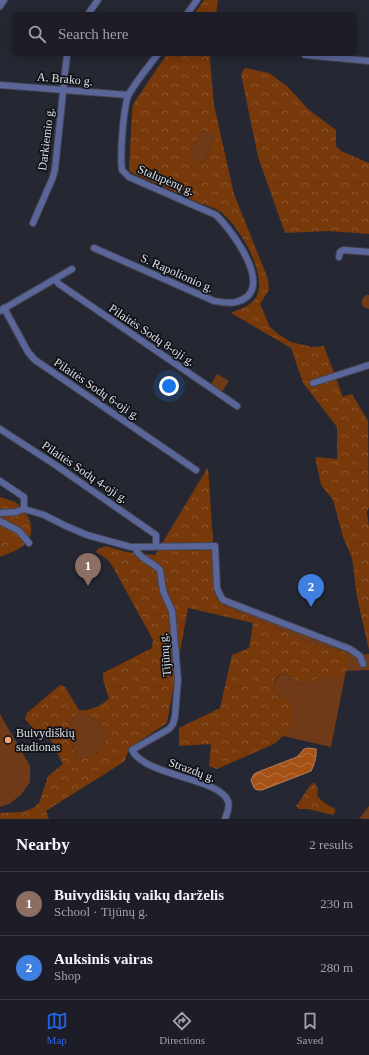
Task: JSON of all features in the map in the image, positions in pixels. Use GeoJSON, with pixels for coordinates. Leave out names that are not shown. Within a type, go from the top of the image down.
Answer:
{"type":"FeatureCollection","features":[{"type":"Feature","properties":{"kind":"street"},"geometry":{"type":"LineString","coordinates":[[0,6],[4,0]]}},
{"type":"Feature","properties":{"kind":"street"},"geometry":{"type":"LineString","coordinates":[[89,12],[98,0]]}},
{"type":"Feature","properties":{"kind":"street"},"geometry":{"type":"LineString","coordinates":[[188,12],[197,0]]}},
{"type":"Feature","properties":{"kind":"street","name":"Darkiemio g."},"geometry":{"type":"LineString","coordinates":[[33,223],[55,169],[67,56]]}},
{"type":"Feature","properties":{"kind":"street","name":"Stalupėnų g."},"geometry":{"type":"LineString","coordinates":[[157,56],[128,95],[124,126],[122,170],[129,177],[216,215],[223,221],[245,255],[253,276],[254,283],[252,291]]}},
{"type":"Feature","properties":{"kind":"street"},"geometry":{"type":"LineString","coordinates":[[316,56],[369,61]]}},
{"type":"Feature","properties":{"kind":"street","name":"A. Brako g."},"geometry":{"type":"LineString","coordinates":[[0,85],[128,95]]}},
{"type":"Feature","properties":{"kind":"street","name":"S. Rapolionio g."},"geometry":{"type":"LineString","coordinates":[[94,248],[214,301],[228,303],[237,302],[248,296],[252,291]]}},
{"type":"Feature","properties":{"kind":"street"},"geometry":{"type":"LineString","coordinates":[[339,257],[340,252],[343,250],[369,252]]}},
{"type":"Feature","properties":{"kind":"street"},"geometry":{"type":"LineString","coordinates":[[2,309],[72,269]]}},
{"type":"Feature","properties":{"kind":"street","name":"Pilaitės Sodų 8-oji g."},"geometry":{"type":"LineString","coordinates":[[55,280],[96,310],[237,406]]}},
{"type":"Feature","properties":{"kind":"street","name":"Pilaitės Sodų 6-oji g."},"geometry":{"type":"LineString","coordinates":[[2,309],[28,352],[35,360],[196,470]]}},
{"type":"Feature","properties":{"kind":"street"},"geometry":{"type":"LineString","coordinates":[[313,383],[369,365]]}},
{"type":"Feature","properties":{"kind":"street","name":"Pilaitės Sodų 4-oji g."},"geometry":{"type":"LineString","coordinates":[[0,429],[54,464],[156,535],[156,546]]}},
{"type":"Feature","properties":{"kind":"street"},"geometry":{"type":"LineString","coordinates":[[0,481],[24,497],[24,509]]}},
{"type":"Feature","properties":{"kind":"street"},"geometry":{"type":"LineString","coordinates":[[0,513],[16,512],[24,509],[44,515],[87,535],[136,547],[215,546],[218,593],[223,600],[350,649],[360,656],[362,664]]}},
{"type":"Feature","properties":{"kind":"street"},"geometry":{"type":"LineString","coordinates":[[0,521],[19,530],[30,543]]}},
{"type":"Feature","properties":{"kind":"street","name":"Tijūnų g."},"geometry":{"type":"LineString","coordinates":[[132,750],[169,729],[173,724],[178,679],[172,611],[163,591],[160,570],[142,557],[137,552],[136,547]]}},
{"type":"Feature","properties":{"kind":"street","name":"Strazdų g."},"geometry":{"type":"LineString","coordinates":[[132,750],[135,756],[162,771],[206,785],[224,796],[228,801],[229,806],[225,819]]}},
{"type":"Feature","properties":{"kind":"shaded area"},"geometry":{"type":"Polygon","coordinates":[[[202,130],[215,136],[203,163],[190,157],[202,130]]]}},
{"type":"Feature","properties":{"kind":"shaded area"},"geometry":{"type":"Polygon","coordinates":[[[366,295],[369,295],[369,309],[364,307],[362,304],[362,299],[366,295]]]}},
{"type":"Feature","properties":{"kind":"shaded area"},"geometry":{"type":"Polygon","coordinates":[[[217,374],[229,381],[222,392],[211,384],[217,374]]]}},
{"type":"Feature","properties":{"kind":"shaded area"},"geometry":{"type":"Polygon","coordinates":[[[217,599],[354,655],[369,654],[369,670],[346,671],[331,747],[283,736],[292,723],[280,697],[273,690],[276,679],[284,673],[303,685],[321,677],[341,677],[343,651],[317,645],[304,640],[226,607],[217,599]]]}},
{"type":"Feature","properties":{"kind":"shaded area","name":"Buivydiškių stadionas"},"geometry":{"type":"Polygon","coordinates":[[[0,714],[30,766],[30,782],[21,795],[9,804],[0,807],[0,714]]]}},
{"type":"Feature","properties":{"kind":"shaded area"},"geometry":{"type":"Polygon","coordinates":[[[79,714],[92,718],[97,722],[102,727],[105,739],[104,745],[98,753],[79,759],[72,746],[70,725],[73,718],[79,714]]]}},
{"type":"Feature","properties":{"kind":"shaded area"},"geometry":{"type":"Polygon","coordinates":[[[369,806],[369,819],[359,819],[369,806]]]}},
{"type":"Feature","properties":{"kind":"green space"},"geometry":{"type":"Polygon","coordinates":[[[204,0],[218,0],[216,12],[195,12],[204,0]]]}},
{"type":"Feature","properties":{"kind":"green space"},"geometry":{"type":"Polygon","coordinates":[[[166,56],[211,56],[214,105],[234,194],[268,279],[269,290],[260,304],[270,327],[278,334],[291,342],[312,347],[324,346],[343,397],[352,394],[368,421],[369,507],[367,512],[369,527],[369,650],[357,597],[352,558],[343,537],[333,500],[321,485],[315,457],[337,459],[337,427],[303,383],[291,348],[231,313],[253,302],[259,290],[259,278],[251,253],[229,220],[217,210],[130,172],[133,104],[166,56]],[[202,130],[190,157],[203,163],[215,136],[202,130]]]}},
{"type":"Feature","properties":{"kind":"green space"},"geometry":{"type":"Polygon","coordinates":[[[245,68],[269,73],[287,86],[309,110],[336,130],[336,146],[341,151],[369,163],[369,234],[328,231],[285,233],[258,157],[241,74],[245,68]]]}},
{"type":"Feature","properties":{"kind":"green space"},"geometry":{"type":"Polygon","coordinates":[[[208,467],[217,599],[226,607],[304,640],[317,645],[343,651],[349,657],[346,671],[341,677],[321,677],[303,685],[284,673],[276,678],[273,690],[280,697],[291,701],[292,723],[283,736],[274,744],[217,769],[209,766],[211,744],[179,746],[179,728],[220,708],[232,655],[249,648],[253,623],[188,608],[167,723],[129,748],[125,761],[46,811],[49,819],[0,819],[0,813],[22,812],[33,808],[39,803],[48,776],[63,764],[50,739],[40,737],[25,719],[27,713],[60,685],[65,687],[79,710],[87,710],[100,705],[109,698],[103,680],[103,673],[152,648],[153,640],[113,567],[107,559],[96,552],[98,549],[106,546],[126,552],[155,555],[208,467]],[[79,714],[73,719],[70,725],[71,741],[74,751],[79,759],[98,753],[104,745],[105,739],[102,727],[92,718],[79,714]]]}},
{"type":"Feature","properties":{"kind":"green space"},"geometry":{"type":"Polygon","coordinates":[[[0,497],[15,502],[20,506],[28,516],[31,529],[28,541],[23,546],[0,557],[0,497]]]}},
{"type":"Feature","properties":{"kind":"green space"},"geometry":{"type":"Polygon","coordinates":[[[314,782],[318,789],[317,796],[326,804],[335,809],[333,815],[308,809],[299,809],[296,806],[314,782]]]}},
{"type":"Feature","properties":{"kind":"water"},"geometry":{"type":"Polygon","coordinates":[[[304,749],[316,749],[315,760],[311,771],[262,790],[257,790],[254,788],[251,780],[254,774],[297,757],[304,749]]]}},
{"type":"Feature","properties":{"kind":"place","name":"Buivydiškių vaikų darželis"},"geometry":{"type":"Point","coordinates":[88,586]}},
{"type":"Feature","properties":{"kind":"place","name":"Auksinis vairas"},"geometry":{"type":"Point","coordinates":[311,607]}},
{"type":"Feature","properties":{"kind":"place","name":"Buivydiškių stadionas"},"geometry":{"type":"Point","coordinates":[8,740]}}]}
